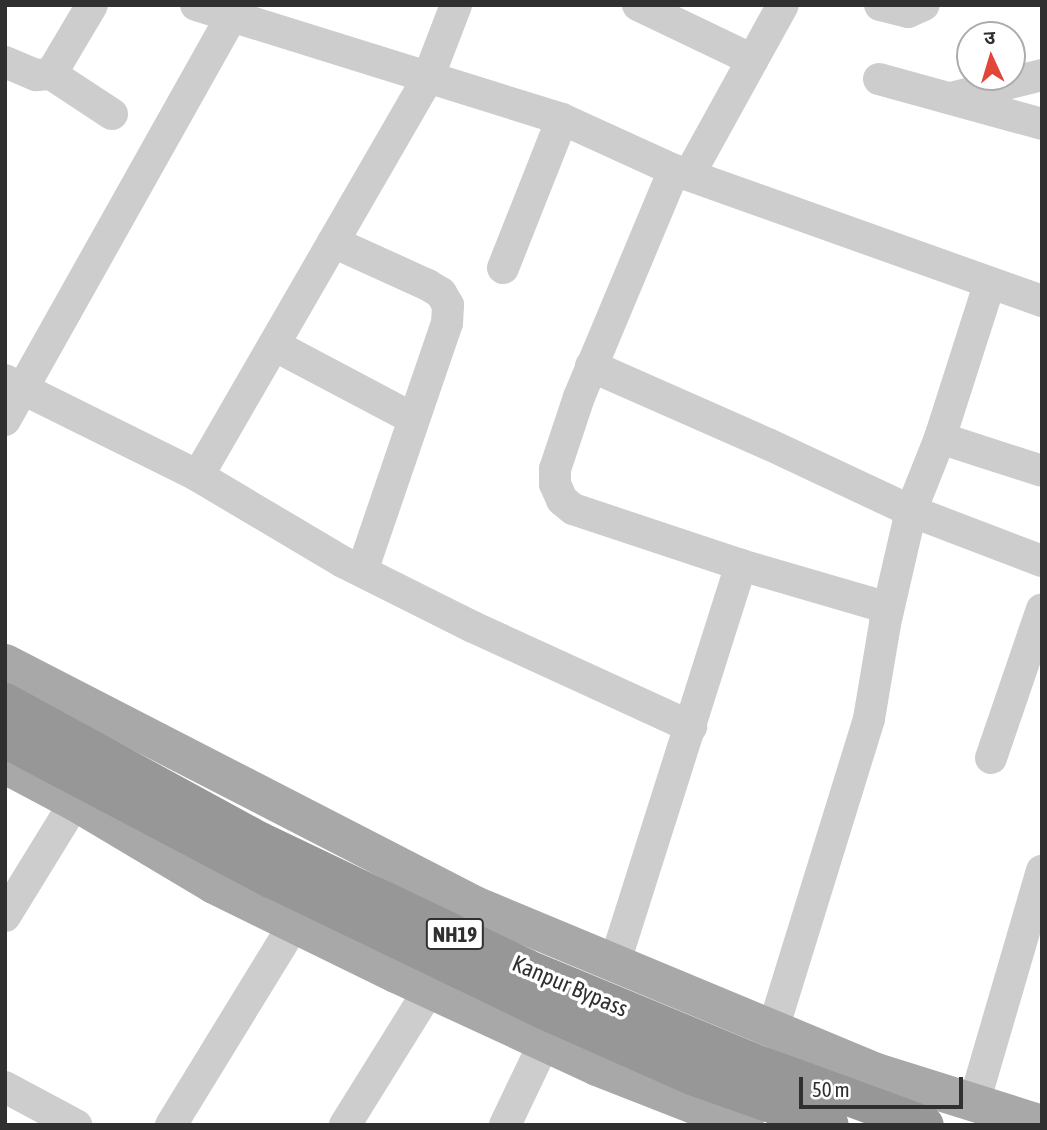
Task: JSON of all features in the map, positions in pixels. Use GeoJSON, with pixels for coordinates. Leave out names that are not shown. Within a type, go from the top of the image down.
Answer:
{"type":"FeatureCollection","features":[{"type":"Feature","properties":{"kind":"highway","name":"Kanpur Bypass"},"geometry":{"type":"LineString","coordinates":[[5,702],[260,841],[526,968],[750,1061],[925,1125]]}},
{"type":"Feature","properties":{"kind":"highway","name":"Kanpur Bypass"},"geometry":{"type":"LineString","coordinates":[[5,739],[271,878],[545,1012],[692,1076],[830,1125]]}},
{"type":"Feature","properties":{"kind":"main road"},"geometry":{"type":"LineString","coordinates":[[5,663],[475,905],[876,1072],[1042,1124]]}},
{"type":"Feature","properties":{"kind":"main road"},"geometry":{"type":"LineString","coordinates":[[5,765],[75,802],[214,885],[429,990],[597,1067],[745,1125]]}},
{"type":"Feature","properties":{"kind":"street"},"geometry":{"type":"LineString","coordinates":[[51,74],[92,5]]}},
{"type":"Feature","properties":{"kind":"street"},"geometry":{"type":"LineString","coordinates":[[196,5],[235,11],[428,78],[562,119],[682,172],[989,285],[1042,301]]}},
{"type":"Feature","properties":{"kind":"street"},"geometry":{"type":"LineString","coordinates":[[198,476],[428,78],[456,5]]}},
{"type":"Feature","properties":{"kind":"street"},"geometry":{"type":"LineString","coordinates":[[638,5],[753,60]]}},
{"type":"Feature","properties":{"kind":"street"},"geometry":{"type":"LineString","coordinates":[[783,5],[753,60],[682,172],[654,225],[591,366],[555,469],[555,484],[562,500],[573,509],[741,565],[888,608]]}},
{"type":"Feature","properties":{"kind":"street"},"geometry":{"type":"LineString","coordinates":[[880,5],[908,12],[924,5]]}},
{"type":"Feature","properties":{"kind":"street"},"geometry":{"type":"LineString","coordinates":[[5,420],[14,384],[235,11]]}},
{"type":"Feature","properties":{"kind":"street"},"geometry":{"type":"LineString","coordinates":[[5,62],[36,75],[51,74],[112,114]]}},
{"type":"Feature","properties":{"kind":"street"},"geometry":{"type":"LineString","coordinates":[[950,99],[1042,75]]}},
{"type":"Feature","properties":{"kind":"street"},"geometry":{"type":"LineString","coordinates":[[879,79],[1042,124]]}},
{"type":"Feature","properties":{"kind":"street"},"geometry":{"type":"LineString","coordinates":[[503,268],[562,119]]}},
{"type":"Feature","properties":{"kind":"street"},"geometry":{"type":"LineString","coordinates":[[333,242],[428,285],[441,293],[448,305],[447,323],[362,571]]}},
{"type":"Feature","properties":{"kind":"street"},"geometry":{"type":"LineString","coordinates":[[773,1030],[869,719],[888,608],[911,511],[940,438],[989,285]]}},
{"type":"Feature","properties":{"kind":"street"},"geometry":{"type":"LineString","coordinates":[[274,345],[414,419]]}},
{"type":"Feature","properties":{"kind":"street"},"geometry":{"type":"LineString","coordinates":[[591,366],[911,511],[1042,561]]}},
{"type":"Feature","properties":{"kind":"street"},"geometry":{"type":"LineString","coordinates":[[14,384],[198,476],[362,571],[473,627],[691,727]]}},
{"type":"Feature","properties":{"kind":"street"},"geometry":{"type":"LineString","coordinates":[[940,438],[1042,471]]}},
{"type":"Feature","properties":{"kind":"street"},"geometry":{"type":"LineString","coordinates":[[614,965],[741,565]]}},
{"type":"Feature","properties":{"kind":"street"},"geometry":{"type":"LineString","coordinates":[[991,758],[1042,609]]}},
{"type":"Feature","properties":{"kind":"street"},"geometry":{"type":"LineString","coordinates":[[5,916],[75,802]]}},
{"type":"Feature","properties":{"kind":"street"},"geometry":{"type":"LineString","coordinates":[[974,1103],[1042,871]]}},
{"type":"Feature","properties":{"kind":"street"},"geometry":{"type":"LineString","coordinates":[[171,1125],[294,924]]}},
{"type":"Feature","properties":{"kind":"street"},"geometry":{"type":"LineString","coordinates":[[345,1125],[429,990]]}},
{"type":"Feature","properties":{"kind":"street"},"geometry":{"type":"LineString","coordinates":[[505,1125],[545,1041]]}},
{"type":"Feature","properties":{"kind":"street"},"geometry":{"type":"LineString","coordinates":[[5,1087],[76,1125]]}}]}
